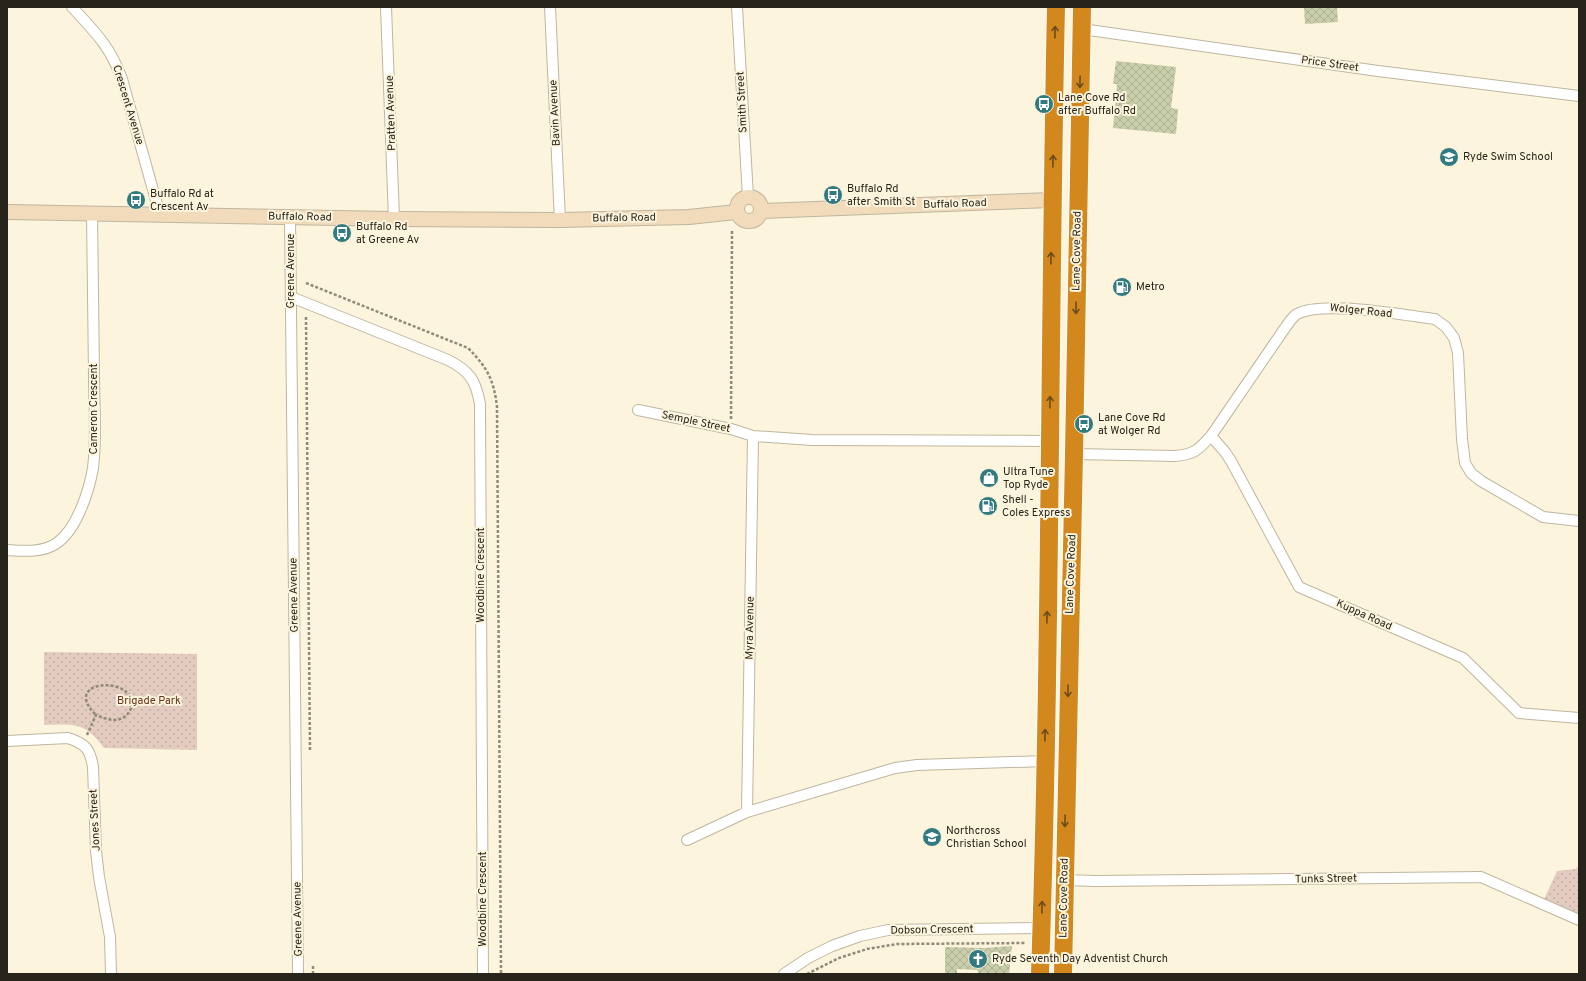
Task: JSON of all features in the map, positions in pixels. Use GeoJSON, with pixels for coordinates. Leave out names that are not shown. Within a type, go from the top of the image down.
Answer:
{"type":"FeatureCollection","features":[{"type":"Feature","properties":{"kind":"highway","name":"Lane Cove Road"},"geometry":{"type":"LineString","coordinates":[[1040,974],[1045,761],[1056,7]]}},
{"type":"Feature","properties":{"kind":"highway","name":"Lane Cove Road"},"geometry":{"type":"LineString","coordinates":[[1062,974],[1074,454],[1077,199],[1082,7]]}},
{"type":"Feature","properties":{"kind":"highway","name":"Buffalo Road"},"geometry":{"type":"LineString","coordinates":[[1052,200],[1077,199]]}},
{"type":"Feature","properties":{"kind":"street","name":"Crescent Avenue"},"geometry":{"type":"LineString","coordinates":[[72,7],[103,41],[116,61],[160,215]]}},
{"type":"Feature","properties":{"kind":"street","name":"Pratten Avenue"},"geometry":{"type":"LineString","coordinates":[[386,7],[394,219]]}},
{"type":"Feature","properties":{"kind":"street","name":"Bavin Avenue"},"geometry":{"type":"LineString","coordinates":[[550,7],[560,220]]}},
{"type":"Feature","properties":{"kind":"street","name":"Smith Street"},"geometry":{"type":"LineString","coordinates":[[737,7],[748,197]]}},
{"type":"Feature","properties":{"kind":"street","name":"Price Street"},"geometry":{"type":"LineString","coordinates":[[1082,29],[1386,72],[1579,96]]}},
{"type":"Feature","properties":{"kind":"street"},"geometry":{"type":"LineString","coordinates":[[748,197],[753,198],[759,203],[761,211],[760,215],[755,220],[747,222],[740,218],[736,212],[740,200],[748,197]]}},
{"type":"Feature","properties":{"kind":"street","name":"Buffalo Road"},"geometry":{"type":"LineString","coordinates":[[761,211],[1052,200]]}},
{"type":"Feature","properties":{"kind":"street","name":"Buffalo Road"},"geometry":{"type":"LineString","coordinates":[[7,212],[92,212],[160,215],[290,216],[394,219],[560,220],[689,217],[736,212]]}},
{"type":"Feature","properties":{"kind":"street","name":"Cameron Crescent"},"geometry":{"type":"LineString","coordinates":[[7,550],[30,551],[46,549],[57,544],[68,533],[78,516],[92,469],[95,424],[92,212]]}},
{"type":"Feature","properties":{"kind":"street","name":"Greene Avenue"},"geometry":{"type":"LineString","coordinates":[[290,216],[298,974]]}},
{"type":"Feature","properties":{"kind":"street","name":"Woodbine Crescent"},"geometry":{"type":"LineString","coordinates":[[291,297],[462,366],[476,384],[480,404],[483,974]]}},
{"type":"Feature","properties":{"kind":"street","name":"Wolger Road"},"geometry":{"type":"LineString","coordinates":[[1074,454],[1175,456],[1189,455],[1198,450],[1211,436],[1296,314],[1324,308],[1435,319],[1446,327],[1454,338],[1458,353],[1462,439],[1465,463],[1471,473],[1510,499],[1543,517],[1579,520]]}},
{"type":"Feature","properties":{"kind":"street","name":"Semple Street"},"geometry":{"type":"LineString","coordinates":[[638,410],[731,429],[753,436]]}},
{"type":"Feature","properties":{"kind":"street"},"geometry":{"type":"LineString","coordinates":[[753,436],[812,440],[1050,441]]}},
{"type":"Feature","properties":{"kind":"street","name":"Myra Avenue"},"geometry":{"type":"LineString","coordinates":[[747,812],[753,436]]}},
{"type":"Feature","properties":{"kind":"street","name":"Kuppa Road"},"geometry":{"type":"LineString","coordinates":[[1211,436],[1232,461],[1299,586],[1462,658],[1519,713],[1579,718]]}},
{"type":"Feature","properties":{"kind":"street"},"geometry":{"type":"LineString","coordinates":[[7,741],[68,738],[83,745]]}},
{"type":"Feature","properties":{"kind":"street","name":"Jones Street"},"geometry":{"type":"LineString","coordinates":[[83,745],[90,754],[93,767],[98,877],[110,937],[111,974]]}},
{"type":"Feature","properties":{"kind":"street"},"geometry":{"type":"LineString","coordinates":[[687,840],[747,812],[895,768],[917,765],[1045,761]]}},
{"type":"Feature","properties":{"kind":"street","name":"Tunks Street"},"geometry":{"type":"LineString","coordinates":[[1064,880],[1096,881],[1481,877],[1579,920]]}},
{"type":"Feature","properties":{"kind":"street","name":"Dobson Crescent"},"geometry":{"type":"LineString","coordinates":[[784,974],[808,958],[832,946],[860,936],[888,930],[1041,928]]}},
{"type":"Feature","properties":{"kind":"path"},"geometry":{"type":"LineString","coordinates":[[731,429],[732,231]]}},
{"type":"Feature","properties":{"kind":"path"},"geometry":{"type":"LineString","coordinates":[[306,317],[310,751]]}},
{"type":"Feature","properties":{"kind":"path"},"geometry":{"type":"LineString","coordinates":[[115,686],[127,692],[131,698],[132,704],[130,711],[122,720],[113,720],[96,715],[87,705],[85,699],[86,694],[93,688],[115,686]]}},
{"type":"Feature","properties":{"kind":"path"},"geometry":{"type":"LineString","coordinates":[[83,745],[96,715]]}},
{"type":"Feature","properties":{"kind":"path"},"geometry":{"type":"LineString","coordinates":[[807,974],[839,958],[867,949],[897,944],[1026,943]]}},
{"type":"Feature","properties":{"kind":"path"},"geometry":{"type":"LineString","coordinates":[[313,964],[313,974]]}},
{"type":"Feature","properties":{"kind":"green space","name":"Brigade Park"},"geometry":{"type":"Polygon","coordinates":[[[44,652],[197,654],[197,750],[104,748],[91,733],[78,726],[44,725],[44,652]]]}},
{"type":"Feature","properties":{"kind":"green space"},"geometry":{"type":"Polygon","coordinates":[[[1579,865],[1579,920],[1542,904],[1557,871],[1576,869],[1579,865]]]}},
{"type":"Feature","properties":{"kind":"building"},"geometry":{"type":"Polygon","coordinates":[[[1304,7],[1337,7],[1338,22],[1305,24],[1304,7]]]}},
{"type":"Feature","properties":{"kind":"building"},"geometry":{"type":"Polygon","coordinates":[[[1116,61],[1176,67],[1171,108],[1178,109],[1176,134],[1113,128],[1117,84],[1113,84],[1116,61]]]}},
{"type":"Feature","properties":{"kind":"building","name":"Ryde Seventh Day Adventist Church"},"geometry":{"type":"Polygon","coordinates":[[[1012,946],[1009,974],[978,974],[978,970],[957,969],[957,974],[945,974],[945,947],[984,948],[1012,946]]]}},
{"type":"Feature","properties":{"kind":"place","name":"Lane Cove Rd after Buffalo Rd"},"geometry":{"type":"Point","coordinates":[1044,104]}},
{"type":"Feature","properties":{"kind":"place","name":"Ryde Swim School"},"geometry":{"type":"Point","coordinates":[1449,157]}},
{"type":"Feature","properties":{"kind":"place","name":"Buffalo Rd after Smith St"},"geometry":{"type":"Point","coordinates":[833,195]}},
{"type":"Feature","properties":{"kind":"place","name":"Buffalo Rd at Crescent Av"},"geometry":{"type":"Point","coordinates":[136,200]}},
{"type":"Feature","properties":{"kind":"place","name":"Buffalo Rd at Greene Av"},"geometry":{"type":"Point","coordinates":[342,233]}},
{"type":"Feature","properties":{"kind":"place","name":"Metro"},"geometry":{"type":"Point","coordinates":[1122,287]}},
{"type":"Feature","properties":{"kind":"place","name":"Lane Cove Rd at Wolger Rd"},"geometry":{"type":"Point","coordinates":[1084,424]}},
{"type":"Feature","properties":{"kind":"place","name":"Ultra Tune Top Ryde"},"geometry":{"type":"Point","coordinates":[989,478]}},
{"type":"Feature","properties":{"kind":"place","name":"Shell - Coles Express"},"geometry":{"type":"Point","coordinates":[988,506]}},
{"type":"Feature","properties":{"kind":"place","name":"Northcross Christian School"},"geometry":{"type":"Point","coordinates":[932,837]}},
{"type":"Feature","properties":{"kind":"place","name":"Ryde Seventh Day Adventist Church"},"geometry":{"type":"Point","coordinates":[978,959]}}]}
